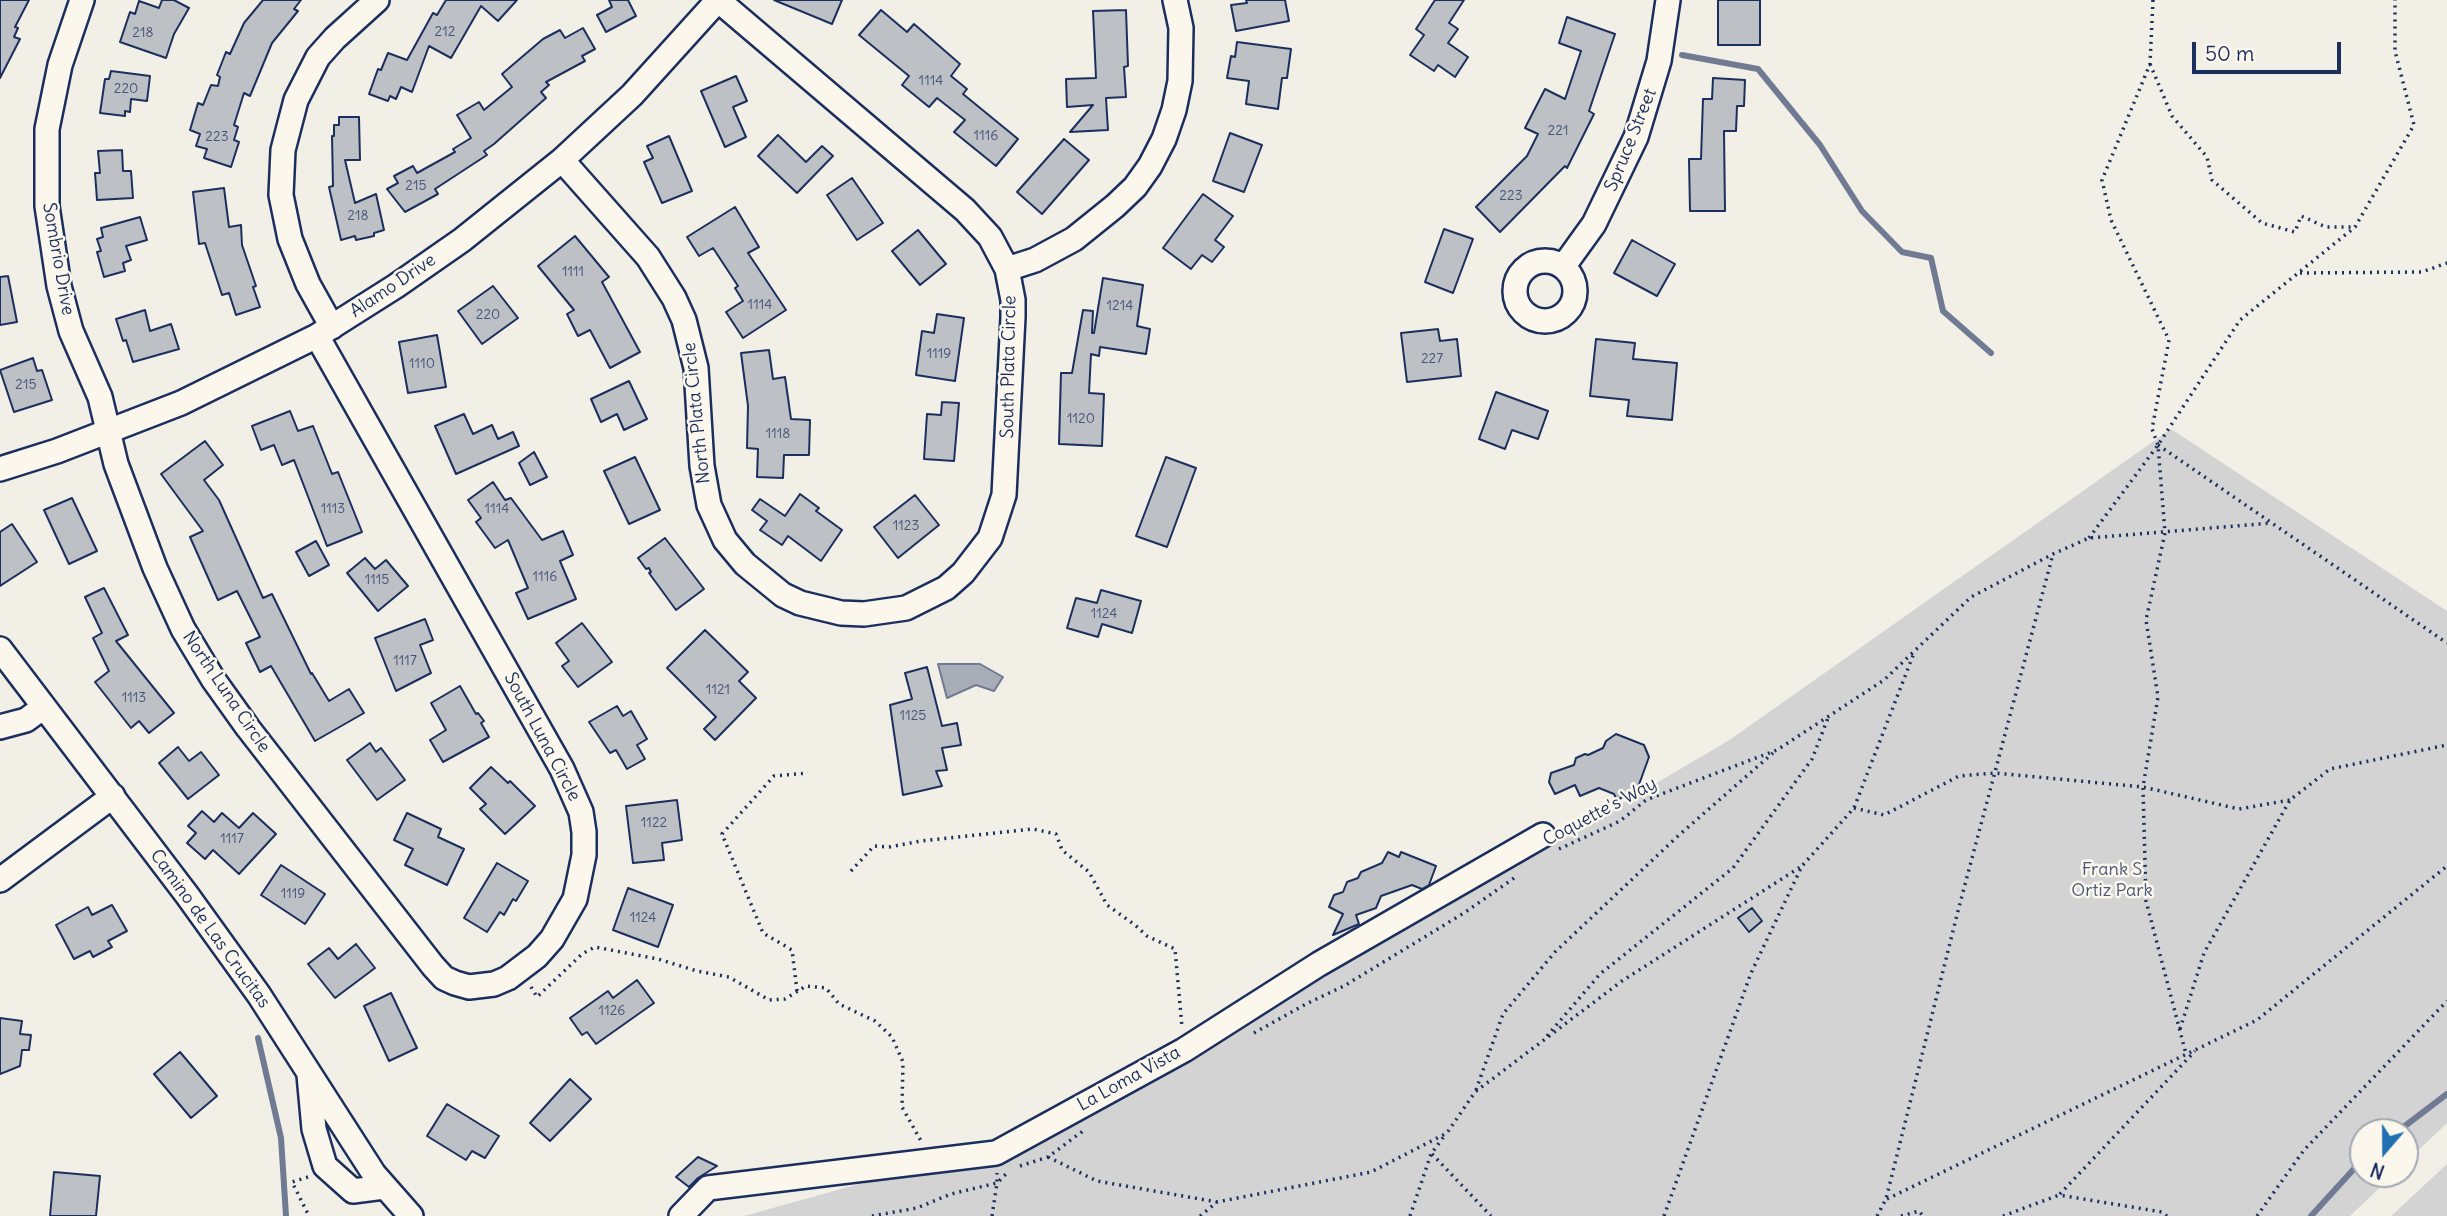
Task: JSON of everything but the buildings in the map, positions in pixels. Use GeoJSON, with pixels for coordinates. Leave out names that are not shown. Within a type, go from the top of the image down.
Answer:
{"type":"FeatureCollection","features":[{"type":"Feature","properties":{"kind":"street","name":"Sombrio Drive"},"geometry":{"type":"LineString","coordinates":[[82,0],[60,65],[47,129],[47,206],[65,310],[79,352],[100,397],[108,432]]}},
{"type":"Feature","properties":{"kind":"street","name":"South Luna Circle"},"geometry":{"type":"LineString","coordinates":[[373,888],[444,978],[462,985],[482,987],[508,978],[537,956],[552,939],[575,900],[584,855],[581,812],[562,769],[324,331],[290,239],[281,195],[283,150],[296,100],[318,57],[343,29],[377,0]]}},
{"type":"Feature","properties":{"kind":"street","name":"Alamo Drive"},"geometry":{"type":"LineString","coordinates":[[0,469],[108,432],[181,403],[324,331],[462,240],[562,160],[632,95],[718,0]]}},
{"type":"Feature","properties":{"kind":"street","name":"South Plata Circle"},"geometry":{"type":"LineString","coordinates":[[718,0],[979,224],[990,237],[1007,269],[1011,283],[1013,317],[1004,495],[990,538],[978,556],[964,573],[946,588],[905,608],[886,612],[841,613],[810,606],[783,595]]}},
{"type":"Feature","properties":{"kind":"street"},"geometry":{"type":"LineString","coordinates":[[1007,269],[1035,260],[1074,239],[1135,187],[1150,166],[1171,120],[1180,81],[1181,28],[1175,0]]}},
{"type":"Feature","properties":{"kind":"street","name":"Spruce Street"},"geometry":{"type":"LineString","coordinates":[[1563,267],[1594,223],[1636,137],[1659,61],[1668,0]]}},
{"type":"Feature","properties":{"kind":"street","name":"North Plata Circle"},"geometry":{"type":"LineString","coordinates":[[562,160],[648,257],[674,298],[684,320],[694,355],[702,466],[716,523],[734,552],[783,595]]}},
{"type":"Feature","properties":{"kind":"street","name":"North Luna Circle"},"geometry":{"type":"LineString","coordinates":[[108,432],[116,464],[155,568],[198,655],[248,728],[373,888]]}},
{"type":"Feature","properties":{"kind":"street","name":"Camino de Las Crucitas"},"geometry":{"type":"LineString","coordinates":[[0,649],[224,946],[384,1188],[411,1216]]}},
{"type":"Feature","properties":{"kind":"street"},"geometry":{"type":"LineString","coordinates":[[0,727],[26,720],[44,707]]}},
{"type":"Feature","properties":{"kind":"street"},"geometry":{"type":"LineString","coordinates":[[0,880],[113,796]]}},
{"type":"Feature","properties":{"kind":"street","name":"La Loma Vista"},"geometry":{"type":"LineString","coordinates":[[681,1216],[708,1188],[996,1153],[1184,1050],[1320,964],[1546,845]]}},
{"type":"Feature","properties":{"kind":"street"},"geometry":{"type":"LineString","coordinates":[[309,1072],[314,1129],[325,1166],[353,1191],[384,1188]]}},
{"type":"Feature","properties":{"kind":"path"},"geometry":{"type":"LineString","coordinates":[[2153,0],[2150,64],[2102,180],[2111,220],[2169,340],[2152,429],[2158,445],[2165,533],[2146,620],[2158,697],[2143,788],[2146,901],[2186,1054]]}},
{"type":"Feature","properties":{"kind":"path"},"geometry":{"type":"LineString","coordinates":[[2089,538],[2158,445],[2240,320],[2355,227],[2414,125],[2395,51],[2395,0]]}},
{"type":"Feature","properties":{"kind":"path"},"geometry":{"type":"LineString","coordinates":[[2150,64],[2172,116],[2207,157],[2212,180],[2262,223],[2295,232],[2301,216],[2326,227],[2355,227]]}},
{"type":"Feature","properties":{"kind":"path"},"geometry":{"type":"LineString","coordinates":[[2298,273],[2422,272],[2447,263]]}},
{"type":"Feature","properties":{"kind":"path"},"geometry":{"type":"LineString","coordinates":[[2158,445],[2447,643]]}},
{"type":"Feature","properties":{"kind":"path"},"geometry":{"type":"LineString","coordinates":[[2089,538],[2272,523]]}},
{"type":"Feature","properties":{"kind":"path","name":"Coquette's Way"},"geometry":{"type":"LineString","coordinates":[[1546,845],[1620,821],[1646,800],[1777,750],[1884,680],[1970,597],[2089,538]]}},
{"type":"Feature","properties":{"kind":"path"},"geometry":{"type":"LineString","coordinates":[[1877,1216],[1886,1199],[2053,554]]}},
{"type":"Feature","properties":{"kind":"path"},"geometry":{"type":"LineString","coordinates":[[1475,1092],[1626,978],[1802,866],[1854,808],[1914,652]]}},
{"type":"Feature","properties":{"kind":"path"},"geometry":{"type":"LineString","coordinates":[[1541,1042],[1600,974],[1732,868],[1811,759],[1829,716]]}},
{"type":"Feature","properties":{"kind":"path"},"geometry":{"type":"LineString","coordinates":[[2179,1030],[2204,953],[2290,800],[2330,769],[2447,746]]}},
{"type":"Feature","properties":{"kind":"path"},"geometry":{"type":"LineString","coordinates":[[1410,1216],[1432,1154],[1475,1092],[1503,1014],[1555,951],[1777,750]]}},
{"type":"Feature","properties":{"kind":"path"},"geometry":{"type":"LineString","coordinates":[[797,991],[792,950],[764,933],[722,834],[774,776],[808,773]]}},
{"type":"Feature","properties":{"kind":"path"},"geometry":{"type":"LineString","coordinates":[[1854,808],[1884,815],[1959,776],[1995,773],[2143,788],[2239,809],[2290,800]]}},
{"type":"Feature","properties":{"kind":"path"},"geometry":{"type":"LineString","coordinates":[[851,871],[874,846],[889,847],[1033,829],[1056,834],[1062,850],[1089,872],[1107,905],[1147,936],[1175,949],[1184,1050]]}},
{"type":"Feature","properties":{"kind":"path"},"geometry":{"type":"LineString","coordinates":[[1664,1216],[1751,973],[1802,866]]}},
{"type":"Feature","properties":{"kind":"path"},"geometry":{"type":"LineString","coordinates":[[1886,1199],[2257,1020],[2447,866]]}},
{"type":"Feature","properties":{"kind":"path"},"geometry":{"type":"LineString","coordinates":[[1245,1038],[1344,986],[1464,913],[1517,876]]}},
{"type":"Feature","properties":{"kind":"path"},"geometry":{"type":"LineString","coordinates":[[519,970],[537,997],[582,954],[595,947],[659,959],[696,971],[729,977],[769,1000],[785,999],[806,986],[826,988],[839,1004],[875,1021],[892,1037],[903,1062],[902,1107],[933,1160]]}},
{"type":"Feature","properties":{"kind":"path"},"geometry":{"type":"LineString","coordinates":[[2257,1216],[2304,1150],[2447,1001]]}},
{"type":"Feature","properties":{"kind":"path"},"geometry":{"type":"LineString","coordinates":[[2003,1216],[2059,1195],[2197,1048]]}},
{"type":"Feature","properties":{"kind":"path"},"geometry":{"type":"LineString","coordinates":[[992,1216],[998,1183],[1011,1169],[1048,1157],[1090,1126]]}},
{"type":"Feature","properties":{"kind":"path"},"geometry":{"type":"LineString","coordinates":[[1048,1157],[1097,1181],[1217,1202],[1371,1172],[1447,1133]]}},
{"type":"Feature","properties":{"kind":"path"},"geometry":{"type":"LineString","coordinates":[[1432,1154],[1491,1216]]}},
{"type":"Feature","properties":{"kind":"path"},"geometry":{"type":"LineString","coordinates":[[309,1216],[292,1182],[318,1174],[324,1175],[325,1166]]}},
{"type":"Feature","properties":{"kind":"path"},"geometry":{"type":"LineString","coordinates":[[872,1216],[917,1208],[951,1194],[998,1183]]}},
{"type":"Feature","properties":{"kind":"path"},"geometry":{"type":"LineString","coordinates":[[2059,1195],[2162,1212],[2167,1216]]}},
{"type":"Feature","properties":{"kind":"path"},"geometry":{"type":"LineString","coordinates":[[1200,1216],[1217,1202]]}},
{"type":"Feature","properties":{"kind":"path"},"geometry":{"type":"LineString","coordinates":[[1901,1216],[1919,1211],[1923,1216]]}},
{"type":"Feature","properties":{"kind":"green space","name":"Frank S Ortiz Park"},"geometry":{"type":"Polygon","coordinates":[[[2171,429],[2447,611],[2447,1123],[2419,1150],[2419,1118],[2349,1118],[2349,1188],[2379,1188],[2350,1216],[744,1216],[1021,1139],[1549,846],[1728,741],[2171,429]]]}},
{"type":"Feature","properties":{"kind":"green space"},"geometry":{"type":"Polygon","coordinates":[[[2447,1164],[2447,1216],[2391,1216],[2447,1164]]]}},
{"type":"Feature","properties":{"kind":"shaded area"},"geometry":{"type":"Polygon","coordinates":[[[938,664],[980,664],[1003,677],[994,691],[976,685],[947,698],[938,664]]]}},
{"type":"Feature","properties":{"kind":"waterway"},"geometry":{"type":"LineString","coordinates":[[1682,55],[1758,69],[1820,145],[1862,211],[1902,252],[1931,258],[1943,311],[1991,353]]}},
{"type":"Feature","properties":{"kind":"waterway"},"geometry":{"type":"LineString","coordinates":[[258,1038],[281,1138],[286,1216]]}},
{"type":"Feature","properties":{"kind":"waterway"},"geometry":{"type":"LineString","coordinates":[[2415,1118],[2447,1094]]}},
{"type":"Feature","properties":{"kind":"waterway"},"geometry":{"type":"LineString","coordinates":[[2311,1216],[2349,1174]]}}]}
